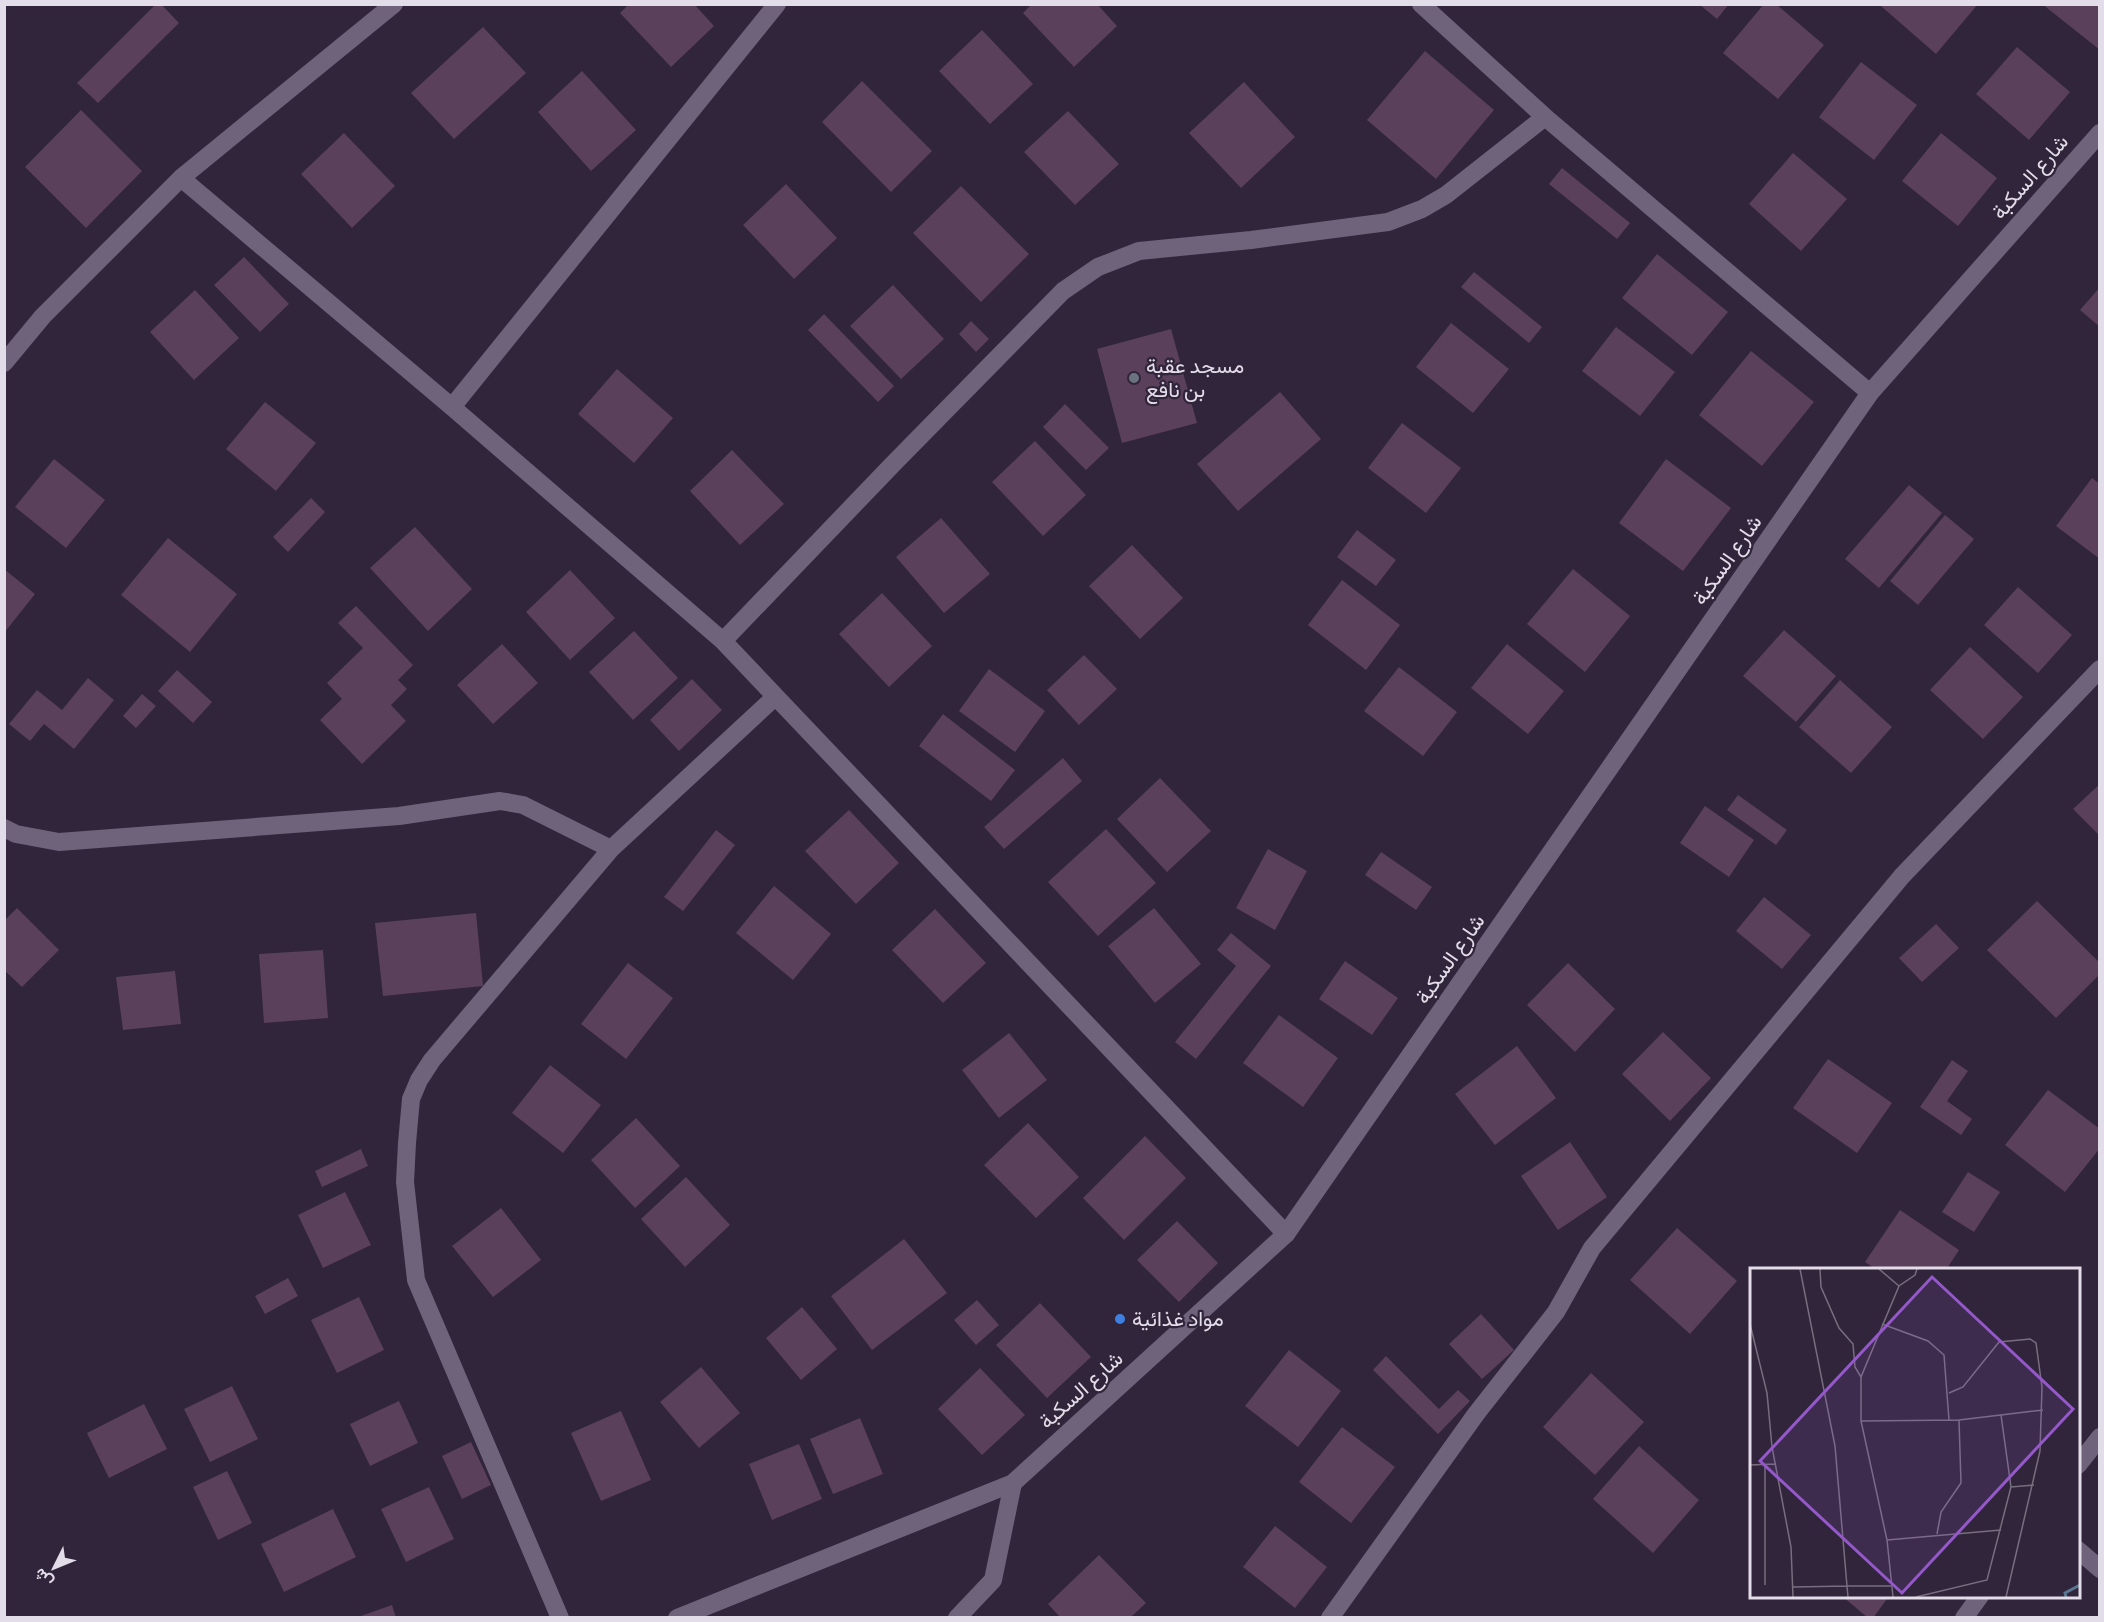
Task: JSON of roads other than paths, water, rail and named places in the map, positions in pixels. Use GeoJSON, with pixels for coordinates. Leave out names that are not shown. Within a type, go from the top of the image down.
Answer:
{"type":"FeatureCollection","features":[{"type":"Feature","properties":{"kind":"street"},"geometry":{"type":"LineString","coordinates":[[4,363],[43,316],[181,178],[394,4]]}},
{"type":"Feature","properties":{"kind":"street"},"geometry":{"type":"LineString","coordinates":[[452,406],[777,4]]}},
{"type":"Feature","properties":{"kind":"street"},"geometry":{"type":"LineString","coordinates":[[1421,4],[1545,117],[1870,393]]}},
{"type":"Feature","properties":{"kind":"street"},"geometry":{"type":"LineString","coordinates":[[723,641],[885,471],[1063,291],[1098,267],[1139,251],[1251,240],[1388,222],[1422,209],[1446,195],[1545,117]]}},
{"type":"Feature","properties":{"kind":"street","name":"شارع السكبة"},"geometry":{"type":"LineString","coordinates":[[677,1617],[1013,1483],[1286,1234],[1870,393],[2100,133]]}},
{"type":"Feature","properties":{"kind":"street"},"geometry":{"type":"LineString","coordinates":[[181,178],[452,406],[723,641],[1286,1234]]}},
{"type":"Feature","properties":{"kind":"street"},"geometry":{"type":"LineString","coordinates":[[1330,1617],[1476,1414],[1556,1312],[1592,1248],[1902,876],[2100,669]]}},
{"type":"Feature","properties":{"kind":"street"},"geometry":{"type":"LineString","coordinates":[[560,1617],[416,1280],[405,1182],[411,1099],[432,1059],[611,849],[775,697]]}},
{"type":"Feature","properties":{"kind":"street"},"geometry":{"type":"LineString","coordinates":[[4,828],[16,834],[59,842],[399,816],[500,801],[523,805],[611,849]]}},
{"type":"Feature","properties":{"kind":"street"},"geometry":{"type":"LineString","coordinates":[[2080,1464],[2100,1437]]}},
{"type":"Feature","properties":{"kind":"street"},"geometry":{"type":"LineString","coordinates":[[957,1617],[993,1580],[1013,1483]]}},
{"type":"Feature","properties":{"kind":"street"},"geometry":{"type":"LineString","coordinates":[[2080,1551],[2100,1569]]}},
{"type":"Feature","properties":{"kind":"street"},"geometry":{"type":"LineString","coordinates":[[1964,1617],[1978,1598]]}},
{"type":"Feature","properties":{"kind":"place","name":"مسجد عقبة بن نافع"},"geometry":{"type":"Point","coordinates":[1134,378]}},
{"type":"Feature","properties":{"kind":"place","name":"مواد غذائية"},"geometry":{"type":"Point","coordinates":[1120,1319]}}]}
